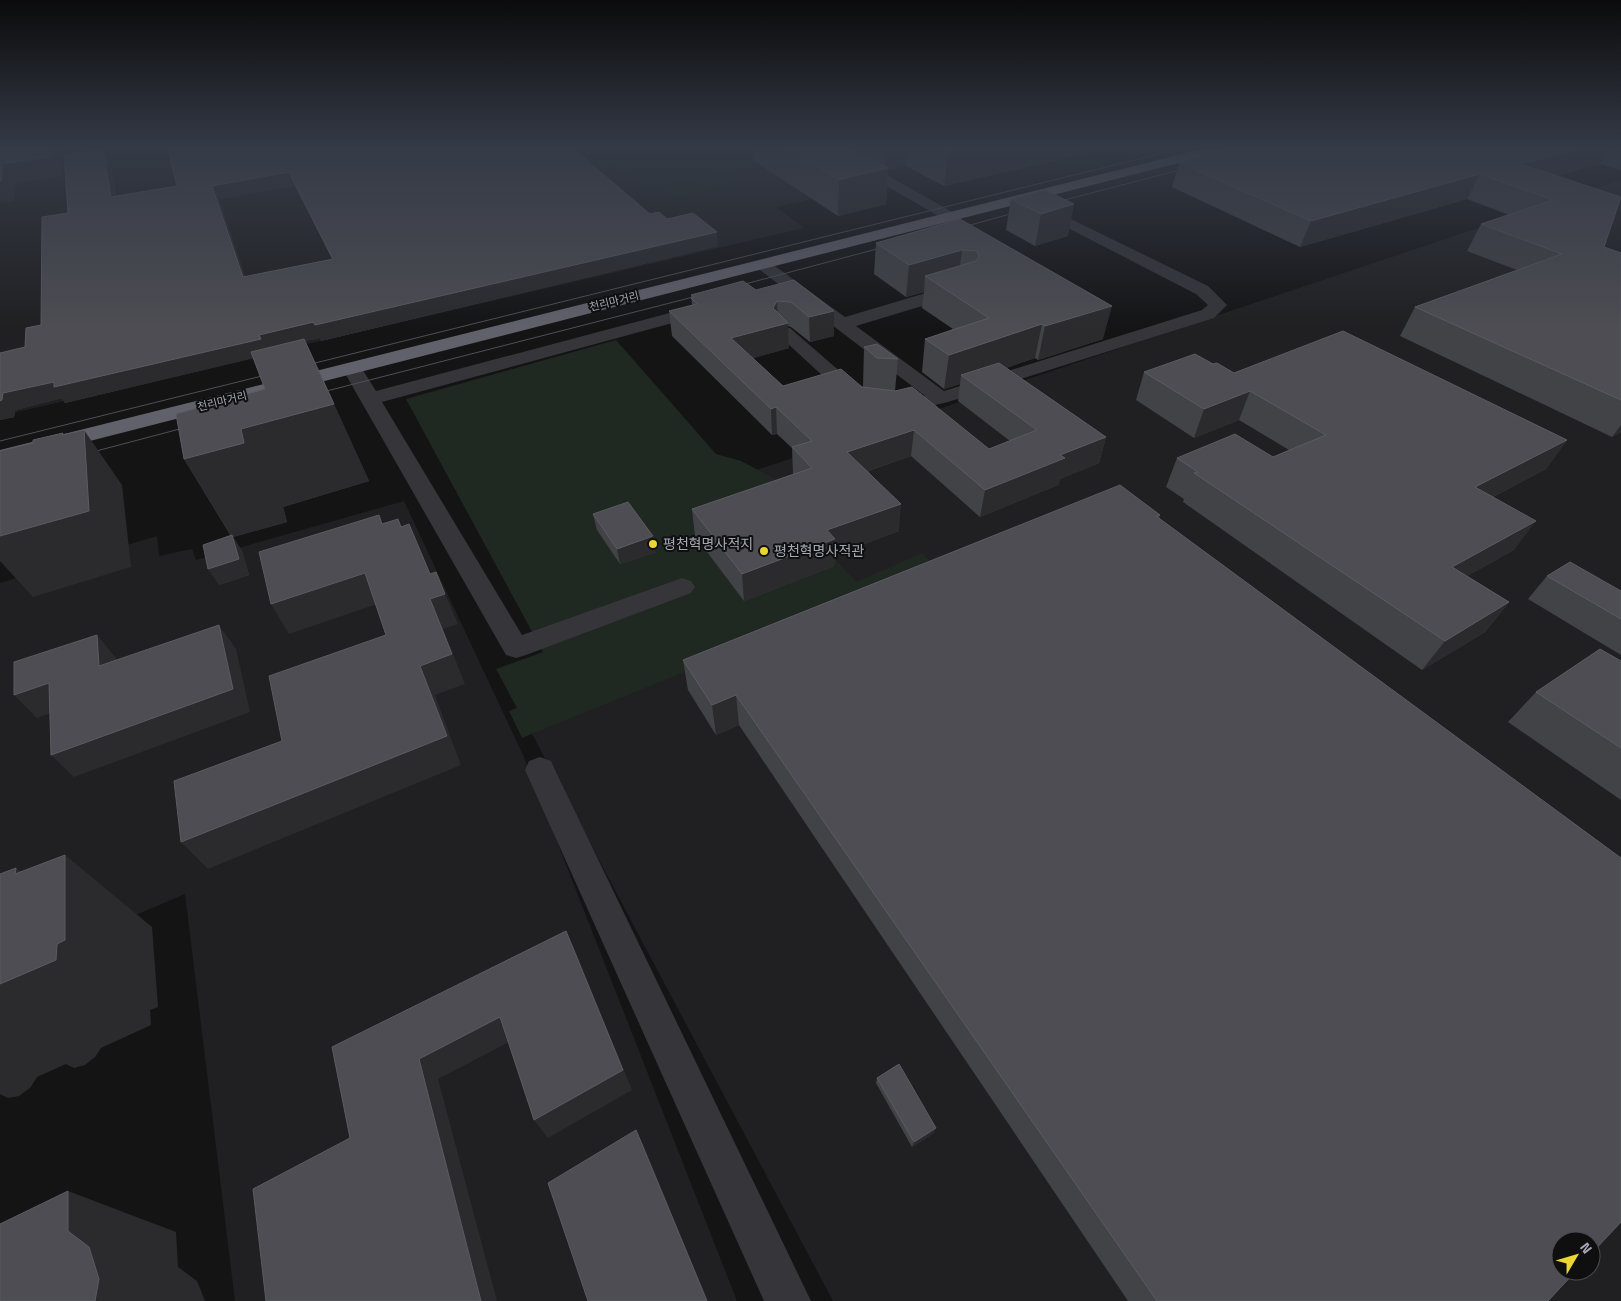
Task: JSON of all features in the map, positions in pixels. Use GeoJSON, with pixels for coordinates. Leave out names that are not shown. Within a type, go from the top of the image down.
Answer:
{"type":"FeatureCollection","features":[{"type":"Feature","properties":{"kind":"highway","name":"천리마거리"},"geometry":{"type":"LineString","coordinates":[[0,457],[986,207]]}},
{"type":"Feature","properties":{"kind":"street"},"geometry":{"type":"LineString","coordinates":[[934,207],[950,216]]}},
{"type":"Feature","properties":{"kind":"street"},"geometry":{"type":"LineString","coordinates":[[784,332],[868,406],[893,410],[941,398],[1208,314],[1218,305],[1202,290],[1037,207]]}},
{"type":"Feature","properties":{"kind":"street"},"geometry":{"type":"LineString","coordinates":[[762,264],[941,398]]}},
{"type":"Feature","properties":{"kind":"street"},"geometry":{"type":"LineString","coordinates":[[771,291],[790,286]]}},
{"type":"Feature","properties":{"kind":"street"},"geometry":{"type":"LineString","coordinates":[[842,324],[965,287]]}},
{"type":"Feature","properties":{"kind":"street"},"geometry":{"type":"LineString","coordinates":[[370,399],[723,304]]}},
{"type":"Feature","properties":{"kind":"street"},"geometry":{"type":"LineString","coordinates":[[352,368],[516,648],[682,587]]}},
{"type":"Feature","properties":{"kind":"street"},"geometry":{"type":"LineString","coordinates":[[540,770],[788,1301]]}},
{"type":"Feature","properties":{"kind":"shaded area"},"geometry":{"type":"Polygon","coordinates":[[[0,207],[777,207],[804,228],[0,416],[0,207]]]}},
{"type":"Feature","properties":{"kind":"shaded area"},"geometry":{"type":"Polygon","coordinates":[[[1541,207],[1621,207],[1621,1301],[833,1301],[530,730],[736,477],[1541,207]]]}},
{"type":"Feature","properties":{"kind":"shaded area","name":"평천혁명사적지"},"geometry":{"type":"Polygon","coordinates":[[[616,340],[716,454],[741,461],[777,480],[832,556],[856,582],[922,553],[937,569],[522,738],[509,711],[517,708],[496,669],[543,652],[406,399],[616,340]]]}},
{"type":"Feature","properties":{"kind":"shaded area"},"geometry":{"type":"Polygon","coordinates":[[[404,501],[523,755],[737,1301],[235,1301],[185,894],[0,973],[0,583],[157,536],[159,556],[192,549],[196,560],[404,501]]]}},
{"type":"Feature","properties":{"kind":"building"},"geometry":{"type":"Polygon","coordinates":[[[68,207],[219,207],[243,277],[333,259],[307,207],[641,207],[650,214],[659,212],[667,219],[693,213],[717,232],[315,325],[313,322],[259,335],[261,339],[54,387],[54,382],[3,393],[2,400],[0,401],[0,353],[25,347],[26,328],[41,325],[42,217],[68,213],[68,207]]]}},
{"type":"Feature","properties":{"kind":"building"},"geometry":{"type":"Polygon","coordinates":[[[1026,207],[1065,207],[1041,214],[1026,207]]]}},
{"type":"Feature","properties":{"kind":"building"},"geometry":{"type":"Polygon","coordinates":[[[1278,207],[1362,207],[1311,221],[1278,207]]]}},
{"type":"Feature","properties":{"kind":"building"},"geometry":{"type":"Polygon","coordinates":[[[1533,207],[1618,207],[1604,247],[1621,253],[1621,400],[1415,307],[1562,254],[1481,224],[1533,207]]]}},
{"type":"Feature","properties":{"kind":"building"},"geometry":{"type":"Polygon","coordinates":[[[960,219],[1112,306],[1045,326],[1042,324],[949,355],[925,339],[989,318],[925,276],[976,261],[979,256],[977,251],[962,250],[909,265],[876,243],[960,219]]]}},
{"type":"Feature","properties":{"kind":"building"},"geometry":{"type":"Polygon","coordinates":[[[794,280],[834,311],[809,317],[791,302],[777,301],[773,308],[788,323],[731,338],[783,386],[841,369],[862,387],[895,391],[912,387],[989,449],[1037,430],[961,375],[999,363],[1106,437],[1060,455],[1065,458],[985,490],[914,430],[847,452],[901,504],[827,530],[835,539],[742,574],[692,509],[812,468],[792,447],[812,441],[776,407],[771,409],[669,311],[697,304],[691,298],[694,297],[691,295],[743,281],[756,290],[794,280]]]}},
{"type":"Feature","properties":{"kind":"building"},"geometry":{"type":"Polygon","coordinates":[[[1343,331],[1567,440],[1475,487],[1536,521],[1452,567],[1509,602],[1445,641],[1194,473],[1198,472],[1177,458],[1235,434],[1273,457],[1326,435],[1250,391],[1204,409],[1144,372],[1195,354],[1213,364],[1217,363],[1234,373],[1343,331]]]}},
{"type":"Feature","properties":{"kind":"building"},"geometry":{"type":"Polygon","coordinates":[[[304,339],[334,404],[241,429],[244,443],[184,459],[176,414],[265,389],[251,352],[304,339]]]}},
{"type":"Feature","properties":{"kind":"building"},"geometry":{"type":"Polygon","coordinates":[[[877,344],[898,359],[877,358],[864,347],[877,344]]]}},
{"type":"Feature","properties":{"kind":"building"},"geometry":{"type":"Polygon","coordinates":[[[84,430],[89,511],[0,536],[0,451],[33,443],[33,440],[84,430]]]}},
{"type":"Feature","properties":{"kind":"building"},"geometry":{"type":"Polygon","coordinates":[[[1120,485],[1160,515],[1156,516],[1621,858],[1621,1222],[1601,1243],[1601,1231],[1551,1231],[1551,1281],[1567,1281],[1548,1301],[1157,1301],[736,695],[712,705],[683,660],[1120,485]]]}},
{"type":"Feature","properties":{"kind":"building"},"geometry":{"type":"Polygon","coordinates":[[[628,502],[653,536],[617,549],[593,514],[628,502]]]}},
{"type":"Feature","properties":{"kind":"building"},"geometry":{"type":"Polygon","coordinates":[[[379,515],[382,524],[398,519],[401,527],[409,524],[430,574],[436,572],[445,594],[430,599],[452,654],[420,666],[447,736],[181,842],[174,781],[282,741],[269,676],[386,635],[365,573],[271,604],[259,552],[379,515]]]}},
{"type":"Feature","properties":{"kind":"building"},"geometry":{"type":"Polygon","coordinates":[[[232,535],[239,559],[208,569],[203,545],[232,535]]]}},
{"type":"Feature","properties":{"kind":"building"},"geometry":{"type":"Polygon","coordinates":[[[1570,562],[1621,591],[1621,619],[1547,576],[1570,562]]]}},
{"type":"Feature","properties":{"kind":"building"},"geometry":{"type":"Polygon","coordinates":[[[219,625],[233,689],[51,755],[49,683],[14,695],[14,662],[97,635],[99,666],[219,625]]]}},
{"type":"Feature","properties":{"kind":"building"},"geometry":{"type":"Polygon","coordinates":[[[1600,649],[1621,661],[1621,748],[1536,692],[1600,649]]]}},
{"type":"Feature","properties":{"kind":"building"},"geometry":{"type":"Polygon","coordinates":[[[65,855],[65,940],[57,944],[56,960],[0,984],[0,874],[16,868],[15,874],[65,855]]]}},
{"type":"Feature","properties":{"kind":"building"},"geometry":{"type":"Polygon","coordinates":[[[566,931],[623,1070],[534,1120],[500,1017],[419,1059],[481,1301],[266,1301],[253,1189],[350,1138],[332,1047],[566,931]]]}},
{"type":"Feature","properties":{"kind":"building"},"geometry":{"type":"Polygon","coordinates":[[[899,1064],[936,1128],[914,1142],[877,1078],[899,1064]]]}},
{"type":"Feature","properties":{"kind":"building"},"geometry":{"type":"Polygon","coordinates":[[[636,1130],[707,1301],[588,1301],[548,1183],[636,1130]]]}},
{"type":"Feature","properties":{"kind":"building"},"geometry":{"type":"Polygon","coordinates":[[[68,1191],[68,1231],[89,1247],[99,1279],[95,1301],[0,1301],[0,1224],[68,1191]]]}},
{"type":"Feature","properties":{"kind":"tram line"},"geometry":{"type":"LineString","coordinates":[[303,366],[946,207]]}},
{"type":"Feature","properties":{"kind":"tram line"},"geometry":{"type":"LineString","coordinates":[[956,229],[1021,211]]}},
{"type":"Feature","properties":{"kind":"tram line"},"geometry":{"type":"LineString","coordinates":[[734,287],[888,246]]}},
{"type":"Feature","properties":{"kind":"tram line"},"geometry":{"type":"LineString","coordinates":[[315,394],[705,294]]}},
{"type":"Feature","properties":{"kind":"tram line"},"geometry":{"type":"LineString","coordinates":[[0,441],[274,373]]}},
{"type":"Feature","properties":{"kind":"tram line"},"geometry":{"type":"LineString","coordinates":[[85,454],[191,426]]}},
{"type":"Feature","properties":{"kind":"place","name":"평천혁명사적지"},"geometry":{"type":"Point","coordinates":[653,544]}},
{"type":"Feature","properties":{"kind":"place","name":"평천혁명사적관"},"geometry":{"type":"Point","coordinates":[764,551]}}]}
